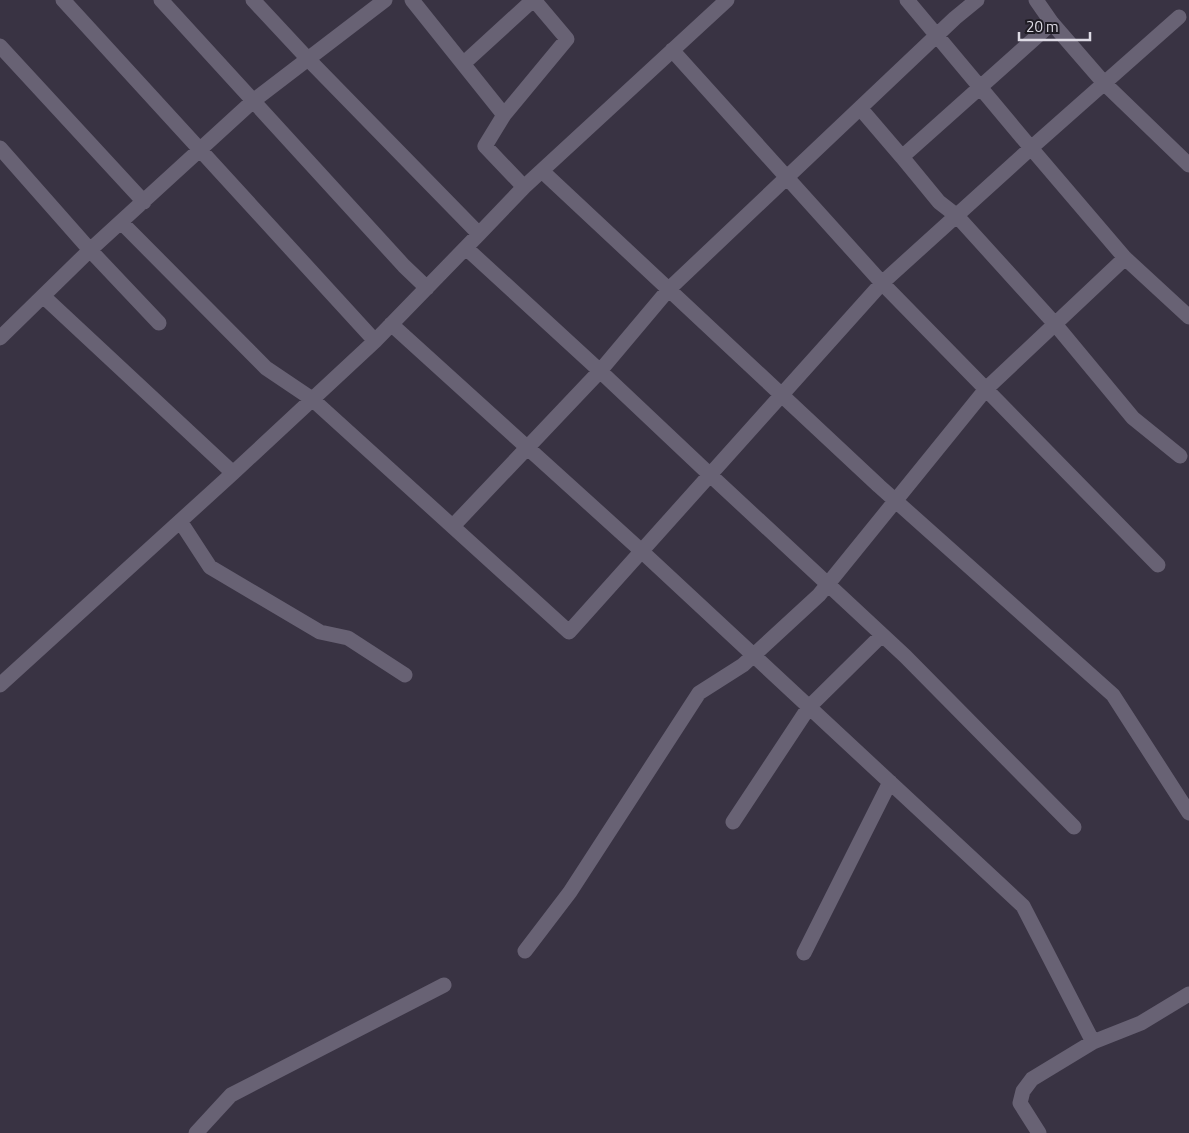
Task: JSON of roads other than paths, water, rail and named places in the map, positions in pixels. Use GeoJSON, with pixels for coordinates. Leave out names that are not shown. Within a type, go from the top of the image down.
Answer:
{"type":"FeatureCollection","features":[{"type":"Feature","properties":{"kind":"street"},"geometry":{"type":"LineString","coordinates":[[64,0],[375,340]]}},
{"type":"Feature","properties":{"kind":"street"},"geometry":{"type":"LineString","coordinates":[[161,0],[404,266],[427,288]]}},
{"type":"Feature","properties":{"kind":"street"},"geometry":{"type":"LineString","coordinates":[[253,0],[479,234]]}},
{"type":"Feature","properties":{"kind":"street"},"geometry":{"type":"LineString","coordinates":[[0,338],[90,250],[253,101],[385,0]]}},
{"type":"Feature","properties":{"kind":"street"},"geometry":{"type":"LineString","coordinates":[[412,0],[504,115]]}},
{"type":"Feature","properties":{"kind":"street"},"geometry":{"type":"LineString","coordinates":[[463,64],[533,0],[567,39],[504,115],[485,146],[524,187]]}},
{"type":"Feature","properties":{"kind":"street"},"geometry":{"type":"LineString","coordinates":[[0,685],[375,340],[524,187],[727,0]]}},
{"type":"Feature","properties":{"kind":"street"},"geometry":{"type":"LineString","coordinates":[[908,0],[979,87],[1125,258],[1189,317]]}},
{"type":"Feature","properties":{"kind":"street"},"geometry":{"type":"LineString","coordinates":[[453,526],[600,371],[669,290],[954,18],[977,0]]}},
{"type":"Feature","properties":{"kind":"street"},"geometry":{"type":"LineString","coordinates":[[1036,0],[1052,22],[1104,83],[1189,165]]}},
{"type":"Feature","properties":{"kind":"street"},"geometry":{"type":"LineString","coordinates":[[122,222],[266,368],[312,399],[569,632],[882,283],[1179,17]]}},
{"type":"Feature","properties":{"kind":"street"},"geometry":{"type":"LineString","coordinates":[[902,157],[1052,22]]}},
{"type":"Feature","properties":{"kind":"street"},"geometry":{"type":"LineString","coordinates":[[0,46],[144,202]]}},
{"type":"Feature","properties":{"kind":"street"},"geometry":{"type":"LineString","coordinates":[[672,50],[882,283],[1158,565]]}},
{"type":"Feature","properties":{"kind":"street"},"geometry":{"type":"LineString","coordinates":[[860,108],[939,202],[957,216],[1055,324],[1133,418],[1180,456]]}},
{"type":"Feature","properties":{"kind":"street"},"geometry":{"type":"LineString","coordinates":[[0,148],[90,250],[159,323]]}},
{"type":"Feature","properties":{"kind":"street"},"geometry":{"type":"LineString","coordinates":[[542,171],[895,501],[1113,695],[1189,813]]}},
{"type":"Feature","properties":{"kind":"street"},"geometry":{"type":"LineString","coordinates":[[466,248],[918,669],[1074,827]]}},
{"type":"Feature","properties":{"kind":"street"},"geometry":{"type":"LineString","coordinates":[[525,951],[570,892],[699,693],[743,665],[819,595],[986,389],[1125,258]]}},
{"type":"Feature","properties":{"kind":"street"},"geometry":{"type":"LineString","coordinates":[[43,296],[232,473]]}},
{"type":"Feature","properties":{"kind":"street"},"geometry":{"type":"LineString","coordinates":[[391,324],[753,655],[1023,906],[1093,1042]]}},
{"type":"Feature","properties":{"kind":"street"},"geometry":{"type":"LineString","coordinates":[[180,521],[210,567],[320,632],[348,638],[406,675]]}},
{"type":"Feature","properties":{"kind":"street"},"geometry":{"type":"LineString","coordinates":[[733,822],[809,707],[882,635]]}},
{"type":"Feature","properties":{"kind":"street"},"geometry":{"type":"LineString","coordinates":[[804,953],[890,782]]}},
{"type":"Feature","properties":{"kind":"street"},"geometry":{"type":"LineString","coordinates":[[196,1133],[231,1096],[444,985]]}},
{"type":"Feature","properties":{"kind":"street"},"geometry":{"type":"LineString","coordinates":[[1038,1133],[1020,1103],[1023,1091],[1032,1079],[1093,1042],[1141,1023],[1189,994]]}}]}
